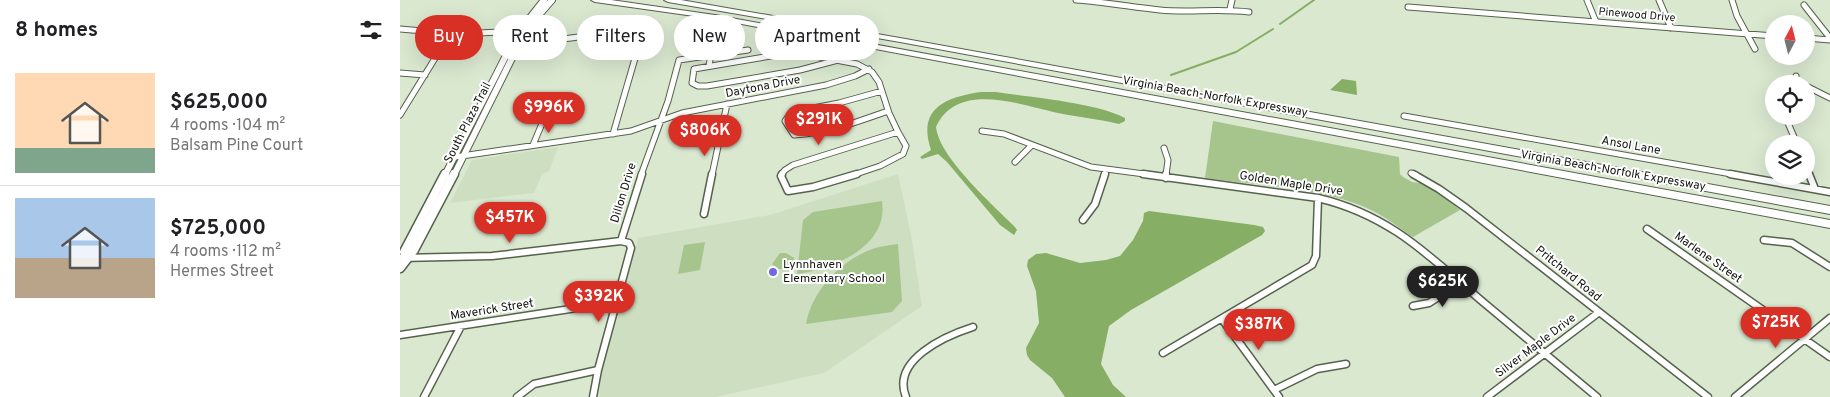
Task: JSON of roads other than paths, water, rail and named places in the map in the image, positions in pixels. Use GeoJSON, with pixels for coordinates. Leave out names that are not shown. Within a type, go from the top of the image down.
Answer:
{"type":"FeatureCollection","features":[{"type":"Feature","properties":{"kind":"highway","name":"Virginia Beach-Norfolk Expressway"},"geometry":{"type":"LineString","coordinates":[[595,0],[738,22],[1830,224]]}},
{"type":"Feature","properties":{"kind":"highway","name":"Virginia Beach-Norfolk Expressway"},"geometry":{"type":"LineString","coordinates":[[668,0],[909,42],[1830,210]]}},
{"type":"Feature","properties":{"kind":"main road","name":"South Plaza Trail"},"geometry":{"type":"LineString","coordinates":[[533,15],[544,0]]}},
{"type":"Feature","properties":{"kind":"main road","name":"South Plaza Trail"},"geometry":{"type":"LineString","coordinates":[[537,15],[552,0]]}},
{"type":"Feature","properties":{"kind":"main road","name":"South Plaza Trail"},"geometry":{"type":"LineString","coordinates":[[400,268],[404,252],[507,60]]}},
{"type":"Feature","properties":{"kind":"main road","name":"South Plaza Trail"},"geometry":{"type":"LineString","coordinates":[[403,258],[414,250],[464,156],[511,60]]}},
{"type":"Feature","properties":{"kind":"street"},"geometry":{"type":"LineString","coordinates":[[1076,0],[1110,2],[1162,10],[1230,9],[1249,12]]}},
{"type":"Feature","properties":{"kind":"street"},"geometry":{"type":"LineString","coordinates":[[1230,9],[1232,0]]}},
{"type":"Feature","properties":{"kind":"street"},"geometry":{"type":"LineString","coordinates":[[1588,0],[1596,22]]}},
{"type":"Feature","properties":{"kind":"street"},"geometry":{"type":"LineString","coordinates":[[1658,0],[1670,28]]}},
{"type":"Feature","properties":{"kind":"street"},"geometry":{"type":"LineString","coordinates":[[1732,0],[1737,16],[1755,49]]}},
{"type":"Feature","properties":{"kind":"street"},"geometry":{"type":"LineString","coordinates":[[1804,5],[1830,39]]}},
{"type":"Feature","properties":{"kind":"street","name":"Pinewood Drive"},"geometry":{"type":"LineString","coordinates":[[1408,7],[1765,35]]}},
{"type":"Feature","properties":{"kind":"street"},"geometry":{"type":"LineString","coordinates":[[400,29],[415,30]]}},
{"type":"Feature","properties":{"kind":"street"},"geometry":{"type":"LineString","coordinates":[[1815,38],[1830,39]]}},
{"type":"Feature","properties":{"kind":"street"},"geometry":{"type":"LineString","coordinates":[[755,58],[694,69],[692,83],[698,86],[707,86],[800,70],[838,60],[869,69],[878,79],[888,111],[906,148],[900,157],[818,186],[788,191],[782,176],[785,170],[793,165],[898,132]]}},
{"type":"Feature","properties":{"kind":"street"},"geometry":{"type":"LineString","coordinates":[[400,115],[434,60]]}},
{"type":"Feature","properties":{"kind":"street"},"geometry":{"type":"LineString","coordinates":[[613,134],[635,60]]}},
{"type":"Feature","properties":{"kind":"street","name":"Dillon Drive"},"geometry":{"type":"LineString","coordinates":[[593,397],[598,370],[630,248],[629,243],[621,241],[659,123],[668,101],[679,60]]}},
{"type":"Feature","properties":{"kind":"street"},"geometry":{"type":"LineString","coordinates":[[709,66],[710,60]]}},
{"type":"Feature","properties":{"kind":"street","name":"Daytona Drive"},"geometry":{"type":"LineString","coordinates":[[455,157],[638,130],[682,113],[819,86],[855,76],[869,69]]}},
{"type":"Feature","properties":{"kind":"street"},"geometry":{"type":"LineString","coordinates":[[400,73],[425,75]]}},
{"type":"Feature","properties":{"kind":"street"},"geometry":{"type":"LineString","coordinates":[[1815,90],[1830,98]]}},
{"type":"Feature","properties":{"kind":"street"},"geometry":{"type":"LineString","coordinates":[[882,91],[790,114],[785,121],[794,135],[820,132],[888,111]]}},
{"type":"Feature","properties":{"kind":"street"},"geometry":{"type":"LineString","coordinates":[[704,214],[727,104]]}},
{"type":"Feature","properties":{"kind":"street"},"geometry":{"type":"LineString","coordinates":[[533,145],[546,114]]}},
{"type":"Feature","properties":{"kind":"street","name":"Ansol Lane"},"geometry":{"type":"LineString","coordinates":[[1404,116],[1830,192]]}},
{"type":"Feature","properties":{"kind":"street","name":"Golden Maple Drive"},"geometry":{"type":"LineString","coordinates":[[982,131],[1004,134],[1081,164],[1106,170],[1318,198],[1344,204],[1380,219],[1405,235],[1597,397]]}},
{"type":"Feature","properties":{"kind":"street"},"geometry":{"type":"LineString","coordinates":[[1015,162],[1032,145]]}},
{"type":"Feature","properties":{"kind":"street"},"geometry":{"type":"LineString","coordinates":[[1164,148],[1168,160],[1166,178]]}},
{"type":"Feature","properties":{"kind":"street"},"geometry":{"type":"LineString","coordinates":[[1083,220],[1095,204],[1106,170]]}},
{"type":"Feature","properties":{"kind":"street","name":"Pritchard Road"},"geometry":{"type":"LineString","coordinates":[[1411,173],[1432,184],[1470,212],[1708,397]]}},
{"type":"Feature","properties":{"kind":"street"},"geometry":{"type":"LineString","coordinates":[[1813,185],[1815,189]]}},
{"type":"Feature","properties":{"kind":"street"},"geometry":{"type":"LineString","coordinates":[[1163,353],[1312,265],[1316,256],[1318,198]]}},
{"type":"Feature","properties":{"kind":"street","name":"Marlene Street"},"geometry":{"type":"LineString","coordinates":[[1646,229],[1830,357]]}},
{"type":"Feature","properties":{"kind":"street"},"geometry":{"type":"LineString","coordinates":[[1764,240],[1785,241],[1830,267]]}},
{"type":"Feature","properties":{"kind":"street"},"geometry":{"type":"LineString","coordinates":[[403,258],[445,258],[511,254],[621,241]]}},
{"type":"Feature","properties":{"kind":"street"},"geometry":{"type":"LineString","coordinates":[[1412,306],[1429,303],[1461,283]]}},
{"type":"Feature","properties":{"kind":"street","name":"Maverick Street"},"geometry":{"type":"LineString","coordinates":[[400,335],[616,302]]}},
{"type":"Feature","properties":{"kind":"street","name":"Silver Maple Drive"},"geometry":{"type":"LineString","coordinates":[[1487,397],[1598,313]]}},
{"type":"Feature","properties":{"kind":"street"},"geometry":{"type":"LineString","coordinates":[[1735,397],[1830,318]]}},
{"type":"Feature","properties":{"kind":"street"},"geometry":{"type":"LineString","coordinates":[[1222,319],[1279,397]]}},
{"type":"Feature","properties":{"kind":"street"},"geometry":{"type":"LineString","coordinates":[[424,397],[461,326]]}},
{"type":"Feature","properties":{"kind":"street"},"geometry":{"type":"LineString","coordinates":[[906,397],[902,383],[903,376],[911,363],[949,337],[973,327]]}},
{"type":"Feature","properties":{"kind":"street"},"geometry":{"type":"LineString","coordinates":[[1274,390],[1318,368],[1327,365],[1346,364]]}},
{"type":"Feature","properties":{"kind":"street"},"geometry":{"type":"LineString","coordinates":[[518,397],[534,384],[598,370]]}},
{"type":"Feature","properties":{"kind":"waterway"},"geometry":{"type":"LineString","coordinates":[[1280,24],[1314,0]]}},
{"type":"Feature","properties":{"kind":"waterway"},"geometry":{"type":"LineString","coordinates":[[1171,75],[1236,52],[1273,29]]}},
{"type":"Feature","properties":{"kind":"place","name":"Lynnhaven Elementary School"},"geometry":{"type":"Point","coordinates":[773,272]}}]}
